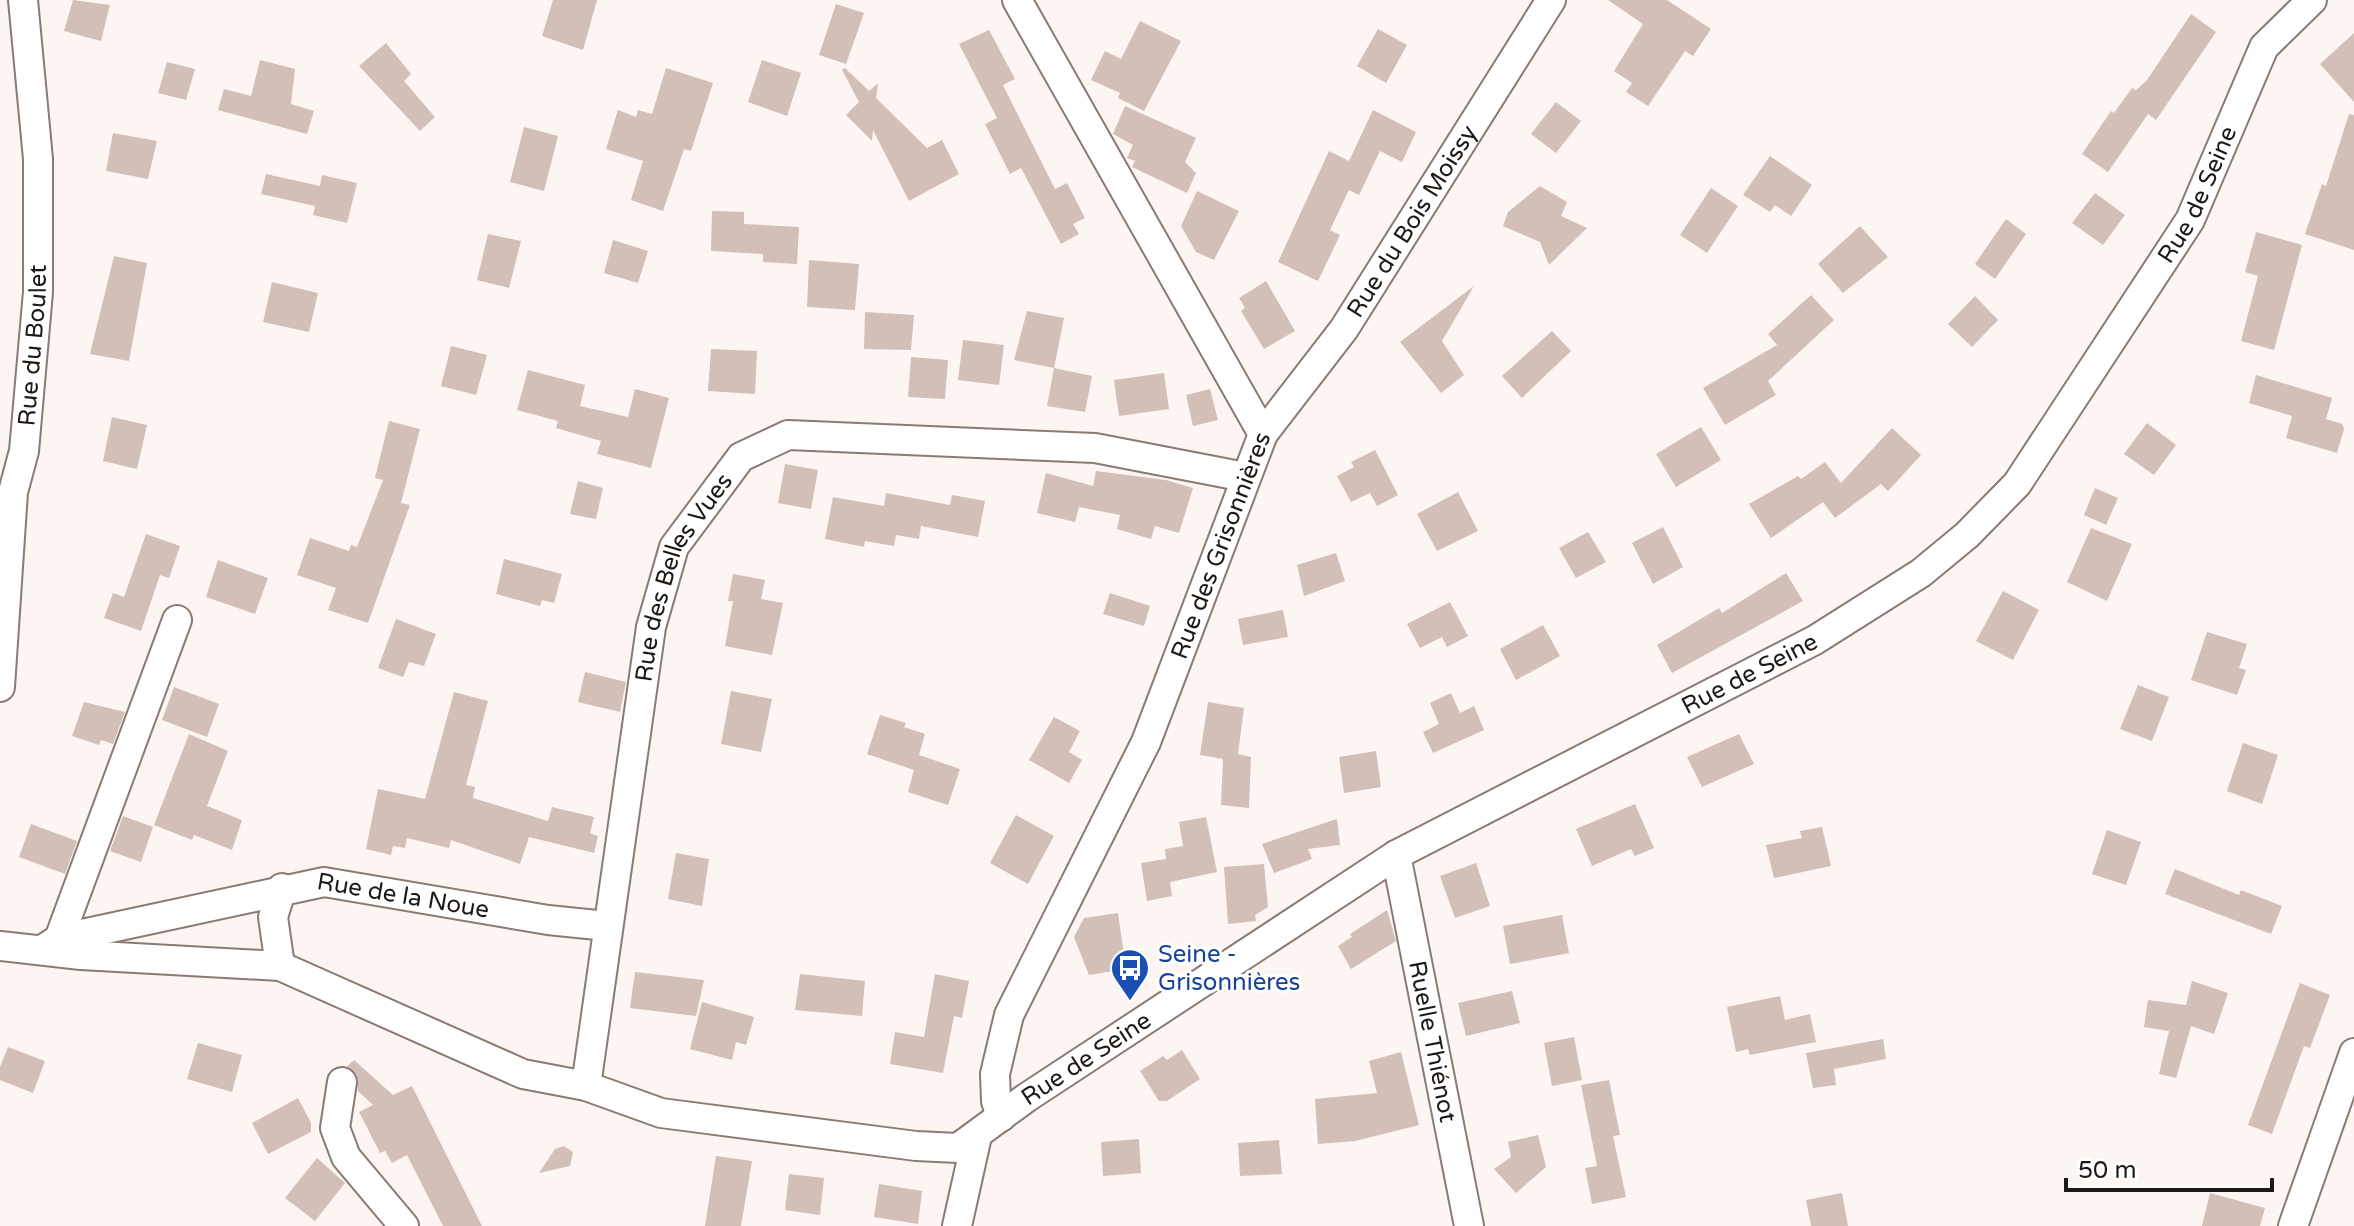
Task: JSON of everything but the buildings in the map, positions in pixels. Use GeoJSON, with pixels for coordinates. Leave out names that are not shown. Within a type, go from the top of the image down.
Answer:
{"type":"FeatureCollection","features":[{"type":"Feature","properties":{"kind":"street","name":"Rue du Boulet"},"geometry":{"type":"LineString","coordinates":[[0,687],[13,492],[24,451],[38,292],[38,159],[23,0]]}},
{"type":"Feature","properties":{"kind":"street","name":"Rue des Grisonnières"},"geometry":{"type":"LineString","coordinates":[[1001,1117],[996,1101],[995,1074],[1009,1015],[1146,742],[1263,434],[1017,0]]}},
{"type":"Feature","properties":{"kind":"street","name":"Rue du Bois Moissy"},"geometry":{"type":"LineString","coordinates":[[1263,434],[1344,329],[1551,0]]}},
{"type":"Feature","properties":{"kind":"street","name":"Rue de Seine"},"geometry":{"type":"LineString","coordinates":[[977,1136],[1001,1117],[1396,855],[1815,640],[1921,573],[1967,535],[2017,484],[2120,331],[2190,220],[2264,47],[2312,0]]}},
{"type":"Feature","properties":{"kind":"street","name":"Rue des Belles Vues"},"geometry":{"type":"LineString","coordinates":[[607,926],[655,614],[674,547],[741,457],[788,435],[1095,448],[1245,477]]}},
{"type":"Feature","properties":{"kind":"street"},"geometry":{"type":"LineString","coordinates":[[52,943],[177,620]]}},
{"type":"Feature","properties":{"kind":"street","name":"Ruelle Thiénot"},"geometry":{"type":"LineString","coordinates":[[1396,855],[1469,1226]]}},
{"type":"Feature","properties":{"kind":"street","name":"Rue de la Noue"},"geometry":{"type":"LineString","coordinates":[[0,946],[52,943],[282,888],[324,882],[548,920],[607,926]]}},
{"type":"Feature","properties":{"kind":"street"},"geometry":{"type":"LineString","coordinates":[[280,966],[273,917],[282,888]]}},
{"type":"Feature","properties":{"kind":"street"},"geometry":{"type":"LineString","coordinates":[[586,1086],[607,926]]}},
{"type":"Feature","properties":{"kind":"street","name":"Rue de la Noue"},"geometry":{"type":"LineString","coordinates":[[52,943],[81,955],[280,966],[523,1074],[586,1086],[661,1113],[958,1148],[977,1136]]}},
{"type":"Feature","properties":{"kind":"street"},"geometry":{"type":"LineString","coordinates":[[2293,1226],[2354,1053]]}},
{"type":"Feature","properties":{"kind":"street"},"geometry":{"type":"LineString","coordinates":[[342,1082],[335,1128],[346,1157],[404,1226]]}},
{"type":"Feature","properties":{"kind":"street"},"geometry":{"type":"LineString","coordinates":[[957,1226],[977,1136]]}},
{"type":"Feature","properties":{"kind":"place","name":"Seine - Grisonnières"},"geometry":{"type":"Point","coordinates":[1130,1002]}}]}
